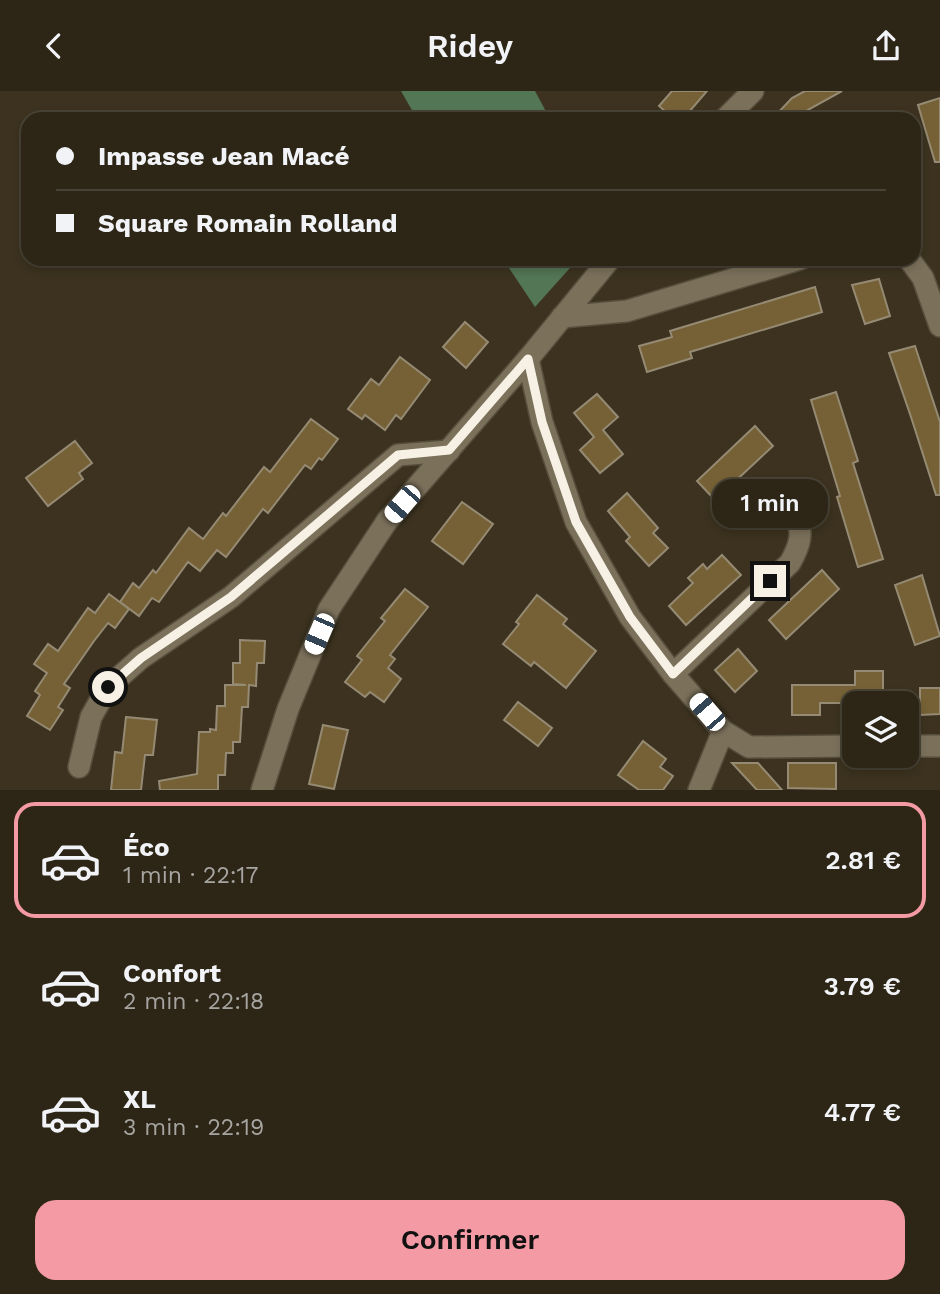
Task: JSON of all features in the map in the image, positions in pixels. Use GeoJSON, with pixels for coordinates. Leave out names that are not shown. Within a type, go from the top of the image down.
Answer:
{"type":"FeatureCollection","features":[{"type":"Feature","properties":{"kind":"street"},"geometry":{"type":"LineString","coordinates":[[732,112],[753,91]]}},
{"type":"Feature","properties":{"kind":"street"},"geometry":{"type":"LineString","coordinates":[[262,790],[288,709],[329,609],[387,521],[528,359],[604,266]]}},
{"type":"Feature","properties":{"kind":"street"},"geometry":{"type":"LineString","coordinates":[[562,317],[627,311],[777,266]]}},
{"type":"Feature","properties":{"kind":"street"},"geometry":{"type":"LineString","coordinates":[[914,266],[936,301],[940,326]]}},
{"type":"Feature","properties":{"kind":"street"},"geometry":{"type":"LineString","coordinates":[[528,359],[542,422],[576,522],[630,617],[673,674],[723,731],[749,747],[842,746]]}},
{"type":"Feature","properties":{"kind":"street"},"geometry":{"type":"LineString","coordinates":[[79,767],[91,717],[108,687],[141,658],[231,597],[398,455],[449,450]]}},
{"type":"Feature","properties":{"kind":"street"},"geometry":{"type":"LineString","coordinates":[[673,674],[790,563],[799,547],[800,525],[797,515]]}},
{"type":"Feature","properties":{"kind":"street"},"geometry":{"type":"LineString","coordinates":[[699,790],[723,731]]}},
{"type":"Feature","properties":{"kind":"street"},"geometry":{"type":"LineString","coordinates":[[919,746],[940,746]]}},
{"type":"Feature","properties":{"kind":"green space"},"geometry":{"type":"Polygon","coordinates":[[[401,91],[535,91],[546,112],[413,112],[401,91]]]}},
{"type":"Feature","properties":{"kind":"green space"},"geometry":{"type":"Polygon","coordinates":[[[508,266],[572,266],[535,307],[508,266]]]}},
{"type":"Feature","properties":{"kind":"building"},"geometry":{"type":"Polygon","coordinates":[[[672,91],[707,91],[689,112],[666,112],[659,106],[672,91]]]}},
{"type":"Feature","properties":{"kind":"building"},"geometry":{"type":"Polygon","coordinates":[[[805,91],[842,91],[804,112],[779,112],[792,98],[805,91]]]}},
{"type":"Feature","properties":{"kind":"building"},"geometry":{"type":"Polygon","coordinates":[[[940,98],[940,162],[935,162],[918,105],[940,98]]]}},
{"type":"Feature","properties":{"kind":"building"},"geometry":{"type":"Polygon","coordinates":[[[879,279],[890,316],[865,324],[852,285],[879,279]]]}},
{"type":"Feature","properties":{"kind":"building"},"geometry":{"type":"Polygon","coordinates":[[[815,287],[822,312],[690,352],[692,358],[647,372],[639,346],[672,337],[670,331],[815,287]]]}},
{"type":"Feature","properties":{"kind":"building"},"geometry":{"type":"Polygon","coordinates":[[[465,322],[488,342],[466,368],[443,347],[465,322]]]}},
{"type":"Feature","properties":{"kind":"building"},"geometry":{"type":"Polygon","coordinates":[[[915,346],[940,422],[940,495],[936,495],[889,353],[915,346]]]}},
{"type":"Feature","properties":{"kind":"building"},"geometry":{"type":"Polygon","coordinates":[[[400,357],[430,380],[401,419],[396,415],[385,430],[365,415],[362,419],[348,409],[371,379],[379,385],[400,357]]]}},
{"type":"Feature","properties":{"kind":"building"},"geometry":{"type":"Polygon","coordinates":[[[836,392],[858,461],[853,463],[883,559],[858,567],[811,400],[836,392]]]}},
{"type":"Feature","properties":{"kind":"building"},"geometry":{"type":"Polygon","coordinates":[[[597,394],[618,417],[603,430],[623,454],[600,473],[580,450],[594,437],[574,413],[597,394]]]}},
{"type":"Feature","properties":{"kind":"building"},"geometry":{"type":"Polygon","coordinates":[[[311,419],[338,439],[322,460],[319,458],[311,469],[305,465],[268,513],[263,509],[226,557],[217,550],[200,571],[188,562],[159,602],[152,598],[139,616],[120,602],[133,583],[139,588],[153,570],[156,573],[189,528],[203,539],[223,513],[226,516],[264,467],[270,472],[311,419]]]}},
{"type":"Feature","properties":{"kind":"building"},"geometry":{"type":"Polygon","coordinates":[[[755,426],[773,446],[715,500],[697,481],[755,426]]]}},
{"type":"Feature","properties":{"kind":"building"},"geometry":{"type":"Polygon","coordinates":[[[75,441],[92,463],[79,473],[83,479],[48,506],[26,478],[75,441]]]}},
{"type":"Feature","properties":{"kind":"building"},"geometry":{"type":"Polygon","coordinates":[[[627,493],[658,528],[653,533],[668,548],[649,566],[626,541],[630,537],[608,511],[627,493]]]}},
{"type":"Feature","properties":{"kind":"building"},"geometry":{"type":"Polygon","coordinates":[[[462,502],[493,524],[463,564],[432,541],[462,502]]]}},
{"type":"Feature","properties":{"kind":"building"},"geometry":{"type":"Polygon","coordinates":[[[722,555],[741,575],[686,625],[669,606],[693,583],[688,578],[703,564],[707,569],[722,555]]]}},
{"type":"Feature","properties":{"kind":"building"},"geometry":{"type":"Polygon","coordinates":[[[822,570],[839,589],[786,639],[769,620],[822,570]]]}},
{"type":"Feature","properties":{"kind":"building"},"geometry":{"type":"Polygon","coordinates":[[[922,575],[940,636],[915,645],[895,585],[922,575]]]}},
{"type":"Feature","properties":{"kind":"building"},"geometry":{"type":"Polygon","coordinates":[[[405,589],[428,607],[390,655],[395,659],[388,668],[401,679],[384,702],[370,692],[365,697],[345,682],[362,660],[357,656],[385,621],[381,618],[405,589]]]}},
{"type":"Feature","properties":{"kind":"building"},"geometry":{"type":"Polygon","coordinates":[[[109,594],[129,609],[115,628],[108,623],[64,684],[70,688],[58,707],[63,710],[50,730],[27,716],[40,695],[35,691],[47,673],[34,664],[48,644],[58,651],[88,608],[95,613],[109,594]]]}},
{"type":"Feature","properties":{"kind":"building"},"geometry":{"type":"Polygon","coordinates":[[[537,595],[567,619],[563,624],[596,651],[566,688],[534,662],[531,666],[503,644],[537,595]]]}},
{"type":"Feature","properties":{"kind":"building"},"geometry":{"type":"Polygon","coordinates":[[[240,640],[265,641],[264,663],[257,663],[256,686],[249,685],[248,707],[242,707],[240,742],[233,742],[233,753],[226,753],[225,775],[218,775],[218,790],[160,790],[159,781],[197,774],[199,732],[216,730],[217,706],[225,706],[225,685],[246,685],[233,684],[233,663],[240,663],[240,640]]]}},
{"type":"Feature","properties":{"kind":"building"},"geometry":{"type":"Polygon","coordinates":[[[738,649],[757,671],[735,692],[715,670],[738,649]]]}},
{"type":"Feature","properties":{"kind":"building"},"geometry":{"type":"Polygon","coordinates":[[[855,671],[883,671],[883,691],[842,691],[842,703],[820,703],[820,715],[792,715],[792,685],[855,685],[855,671]]]}},
{"type":"Feature","properties":{"kind":"building"},"geometry":{"type":"Polygon","coordinates":[[[920,688],[940,688],[940,714],[920,715],[920,688]]]}},
{"type":"Feature","properties":{"kind":"building"},"geometry":{"type":"Polygon","coordinates":[[[518,702],[552,728],[538,746],[504,720],[518,702]]]}},
{"type":"Feature","properties":{"kind":"building"},"geometry":{"type":"Polygon","coordinates":[[[126,717],[157,720],[153,755],[145,755],[141,790],[111,790],[115,752],[122,753],[126,717]]]}},
{"type":"Feature","properties":{"kind":"building"},"geometry":{"type":"Polygon","coordinates":[[[323,725],[348,730],[334,789],[309,784],[323,725]]]}},
{"type":"Feature","properties":{"kind":"building"},"geometry":{"type":"Polygon","coordinates":[[[643,741],[666,759],[660,767],[673,776],[663,790],[639,790],[618,775],[643,741]]]}},
{"type":"Feature","properties":{"kind":"building"},"geometry":{"type":"Polygon","coordinates":[[[732,763],[758,763],[782,790],[757,790],[732,763]]]}},
{"type":"Feature","properties":{"kind":"building"},"geometry":{"type":"Polygon","coordinates":[[[788,763],[836,763],[836,789],[788,788],[788,763]]]}},
{"type":"Feature","properties":{"kind":"route"},"geometry":{"type":"LineString","coordinates":[[108,687],[141,658],[231,597],[398,455],[449,450],[528,359],[542,422],[576,522],[630,617],[673,674],[770,581]]}}]}
